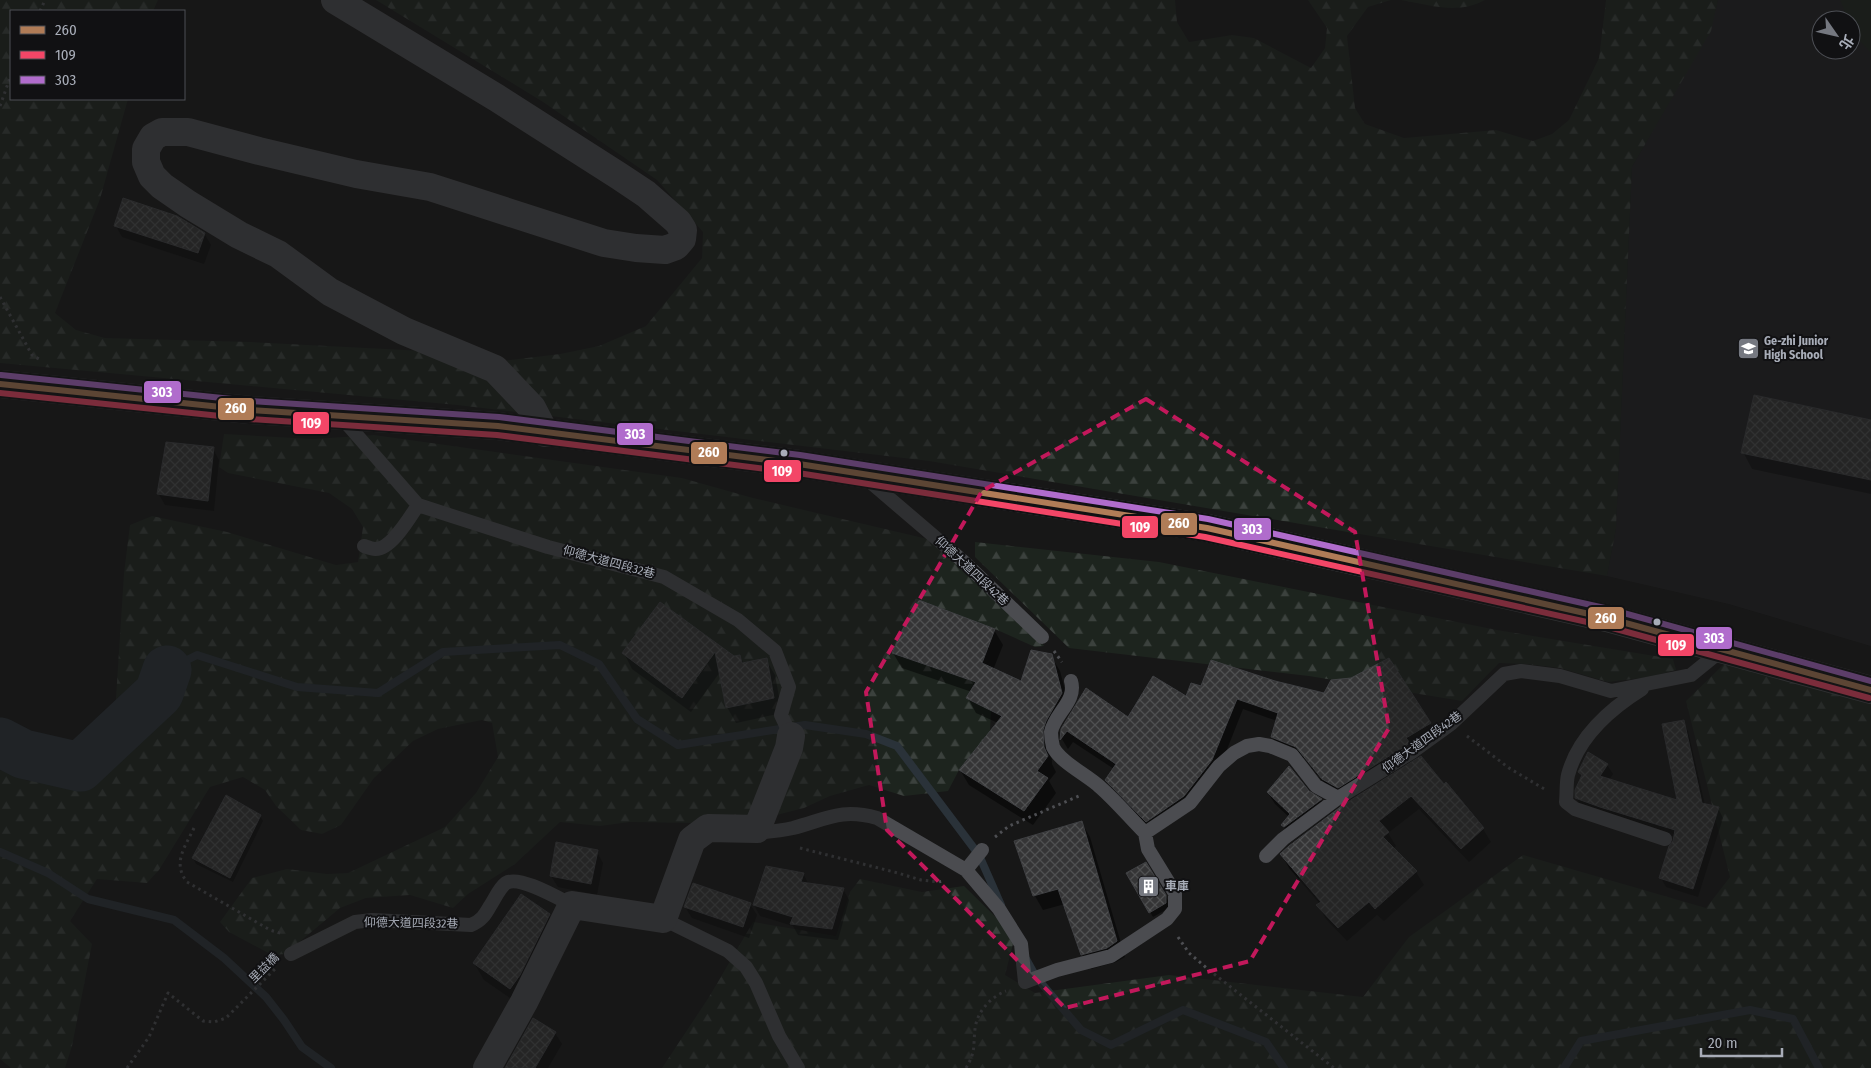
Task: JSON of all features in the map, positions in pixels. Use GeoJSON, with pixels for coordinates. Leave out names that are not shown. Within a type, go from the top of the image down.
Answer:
{"type":"FeatureCollection","features":[{"type":"Feature","properties":{"kind":"main road"},"geometry":{"type":"LineString","coordinates":[[0,384],[250,410],[498,426],[799,464],[1207,528],[1607,618],[1871,690]]}},
{"type":"Feature","properties":{"kind":"street"},"geometry":{"type":"LineString","coordinates":[[335,0],[497,98],[646,194],[678,222],[683,230],[682,239],[676,246],[665,250],[604,243],[430,187],[347,172],[188,132],[162,132],[153,138],[146,149],[146,162],[152,176],[162,186],[188,204],[238,235],[278,254],[330,292],[404,331],[495,369],[532,408],[545,433]]}},
{"type":"Feature","properties":{"kind":"street","name":"仰德大道四段32巷"},"geometry":{"type":"LineString","coordinates":[[708,828],[757,829],[789,748],[786,725]]}},
{"type":"Feature","properties":{"kind":"street"},"geometry":{"type":"LineString","coordinates":[[663,919],[692,840],[708,828]]}},
{"type":"Feature","properties":{"kind":"street"},"geometry":{"type":"LineString","coordinates":[[487,1068],[524,1002],[572,905]]}},
{"type":"Feature","properties":{"kind":"street","name":"仰德大道四段32巷"},"geometry":{"type":"LineString","coordinates":[[572,905],[663,919]]}},
{"type":"Feature","properties":{"kind":"lane"},"geometry":{"type":"LineString","coordinates":[[341,416],[418,505],[385,547],[376,549],[364,546]]}},
{"type":"Feature","properties":{"kind":"lane","name":"仰德大道四段42巷"},"geometry":{"type":"LineString","coordinates":[[861,473],[964,562],[1042,637]]}},
{"type":"Feature","properties":{"kind":"lane","name":"仰德大道四段32巷"},"geometry":{"type":"LineString","coordinates":[[418,505],[548,546],[664,577],[738,620],[776,651],[789,687],[786,725]]}},
{"type":"Feature","properties":{"kind":"lane","name":"仰德大道四段42巷"},"geometry":{"type":"LineString","coordinates":[[1266,856],[1283,839],[1338,798],[1412,752],[1452,724],[1504,674],[1521,671],[1560,676],[1611,691],[1691,675],[1724,649]]}},
{"type":"Feature","properties":{"kind":"lane"},"geometry":{"type":"LineString","coordinates":[[708,828],[752,833],[791,829],[838,814],[862,814],[877,818],[969,867],[999,909],[1020,944],[1025,982],[1052,972],[1111,956],[1167,919],[1175,909],[1175,893],[1148,849],[1145,833],[1100,787],[1062,758],[1054,748],[1051,734],[1054,721],[1074,690],[1071,681]]}},
{"type":"Feature","properties":{"kind":"lane"},"geometry":{"type":"LineString","coordinates":[[1648,685],[1620,703],[1598,723],[1579,749],[1568,776],[1566,802],[1575,809],[1665,839]]}},
{"type":"Feature","properties":{"kind":"lane"},"geometry":{"type":"LineString","coordinates":[[1145,833],[1190,803],[1219,766],[1234,753],[1247,746],[1259,744],[1270,746],[1292,755],[1316,786],[1338,798]]}},
{"type":"Feature","properties":{"kind":"lane"},"geometry":{"type":"LineString","coordinates":[[969,867],[982,850]]}},
{"type":"Feature","properties":{"kind":"lane","name":"仰德大道四段32巷"},"geometry":{"type":"LineString","coordinates":[[291,954],[355,922],[372,920],[471,924],[479,922],[502,888],[514,880],[523,882],[572,905]]}},
{"type":"Feature","properties":{"kind":"lane"},"geometry":{"type":"LineString","coordinates":[[663,919],[728,951],[746,967],[756,984],[779,1036],[798,1068]]}},
{"type":"Feature","properties":{"kind":"path"},"geometry":{"type":"LineString","coordinates":[[0,106],[10,78]]}},
{"type":"Feature","properties":{"kind":"path"},"geometry":{"type":"LineString","coordinates":[[0,297],[32,355],[40,360]]}},
{"type":"Feature","properties":{"kind":"path"},"geometry":{"type":"LineString","coordinates":[[1042,637],[1060,658],[1071,681]]}},
{"type":"Feature","properties":{"kind":"path"},"geometry":{"type":"LineString","coordinates":[[1452,724],[1509,768],[1566,802]]}},
{"type":"Feature","properties":{"kind":"path"},"geometry":{"type":"LineString","coordinates":[[982,850],[987,843],[1009,826],[1100,787]]}},
{"type":"Feature","properties":{"kind":"path","name":"里益橋"},"geometry":{"type":"LineString","coordinates":[[127,1068],[148,1037],[168,993],[203,1021],[214,1022],[226,1018],[304,939],[270,930],[187,882],[180,874],[180,858],[194,828]]}},
{"type":"Feature","properties":{"kind":"path"},"geometry":{"type":"LineString","coordinates":[[760,832],[805,850],[921,880],[938,882],[958,876],[969,867]]}},
{"type":"Feature","properties":{"kind":"path"},"geometry":{"type":"LineString","coordinates":[[1167,919],[1189,953],[1334,1068]]}},
{"type":"Feature","properties":{"kind":"path"},"geometry":{"type":"LineString","coordinates":[[966,1068],[971,1059],[975,1044],[975,1028],[982,1010],[995,996],[1025,982]]}},
{"type":"Feature","properties":{"kind":"highlighted area"},"geometry":{"type":"Polygon","coordinates":[[[1146,399],[1355,532],[1389,728],[1250,961],[1065,1008],[887,830],[866,692],[982,491],[1146,399]]]}},
{"type":"Feature","properties":{"kind":"shaded area","name":"Ge-zhi Junior High School"},"geometry":{"type":"Polygon","coordinates":[[[1718,0],[1871,0],[1871,646],[1729,604],[1607,576],[1616,529],[1632,167],[1710,31],[1718,0]]]}},
{"type":"Feature","properties":{"kind":"green space"},"geometry":{"type":"Polygon","coordinates":[[[0,0],[158,0],[153,10],[10,10],[10,100],[128,100],[100,199],[55,313],[76,330],[105,338],[251,342],[425,351],[493,362],[560,354],[599,346],[646,326],[702,258],[703,232],[657,180],[543,102],[376,0],[1175,0],[1177,22],[1189,42],[1232,35],[1254,38],[1311,68],[1325,48],[1327,28],[1308,0],[1391,0],[1368,7],[1347,36],[1355,108],[1365,124],[1404,138],[1496,130],[1533,141],[1552,134],[1569,120],[1599,58],[1606,0],[1718,0],[1711,31],[1632,167],[1616,529],[1607,576],[929,461],[457,405],[0,363],[0,0]]]}},
{"type":"Feature","properties":{"kind":"green space"},"geometry":{"type":"Polygon","coordinates":[[[1401,0],[1485,0],[1475,5],[1443,8],[1401,0]]]}},
{"type":"Feature","properties":{"kind":"green space"},"geometry":{"type":"Polygon","coordinates":[[[1840,0],[1871,0],[1871,53],[1861,42],[1861,10],[1844,10],[1840,0]]]}},
{"type":"Feature","properties":{"kind":"green space"},"geometry":{"type":"Polygon","coordinates":[[[224,434],[313,439],[374,435],[682,478],[753,498],[932,540],[1039,639],[1044,646],[1035,647],[995,629],[916,599],[892,653],[975,682],[966,698],[991,710],[990,731],[959,770],[948,791],[904,796],[869,785],[830,796],[804,808],[761,819],[693,823],[630,822],[600,826],[560,822],[515,864],[468,894],[453,908],[410,895],[366,898],[340,908],[285,954],[272,955],[229,932],[220,922],[252,878],[287,869],[327,874],[348,873],[445,827],[476,793],[498,757],[492,723],[482,720],[438,729],[413,741],[374,778],[341,825],[322,834],[301,830],[276,806],[265,790],[243,777],[210,787],[159,870],[147,883],[97,879],[70,921],[92,944],[72,1046],[65,1068],[11,1068],[0,1059],[0,770],[28,781],[98,773],[114,729],[124,573],[130,525],[152,516],[227,532],[336,565],[358,562],[363,527],[352,509],[329,493],[228,473],[219,467],[224,434]]]}},
{"type":"Feature","properties":{"kind":"green space"},"geometry":{"type":"Polygon","coordinates":[[[975,542],[1159,562],[1497,630],[1673,659],[1676,670],[1650,677],[1608,682],[1560,668],[1499,663],[1462,701],[1309,676],[1069,648],[975,557],[975,542]]]}},
{"type":"Feature","properties":{"kind":"green space"},"geometry":{"type":"Polygon","coordinates":[[[1725,663],[1871,704],[1871,1068],[662,1068],[709,997],[753,922],[836,936],[850,892],[860,879],[922,892],[964,886],[1015,936],[1005,975],[1035,993],[1169,975],[1363,997],[1409,937],[1523,855],[1706,908],[1730,877],[1686,701],[1725,663]]]}},
{"type":"Feature","properties":{"kind":"building"},"geometry":{"type":"Polygon","coordinates":[[[123,198],[177,216],[205,233],[198,253],[114,226],[123,198]]]}},
{"type":"Feature","properties":{"kind":"building"},"geometry":{"type":"Polygon","coordinates":[[[1754,395],[1871,420],[1871,480],[1741,453],[1754,395]]]}},
{"type":"Feature","properties":{"kind":"building"},"geometry":{"type":"Polygon","coordinates":[[[166,442],[214,447],[208,501],[157,494],[166,442]]]}},
{"type":"Feature","properties":{"kind":"building"},"geometry":{"type":"Polygon","coordinates":[[[916,599],[995,629],[982,663],[1021,681],[1031,650],[1052,654],[1062,693],[1043,730],[1044,747],[1048,756],[1037,771],[1048,778],[1024,811],[959,770],[1002,716],[966,698],[976,682],[892,653],[916,599]]]}},
{"type":"Feature","properties":{"kind":"building"},"geometry":{"type":"Polygon","coordinates":[[[660,602],[734,656],[740,655],[742,663],[767,658],[774,698],[726,708],[715,652],[682,698],[622,653],[660,602]]]}},
{"type":"Feature","properties":{"kind":"building"},"geometry":{"type":"Polygon","coordinates":[[[1389,658],[1431,723],[1406,738],[1410,743],[1338,788],[1322,779],[1296,747],[1271,737],[1278,713],[1237,699],[1212,760],[1184,796],[1146,822],[1105,780],[1116,764],[1067,731],[1060,740],[1061,729],[1086,688],[1128,717],[1153,676],[1186,696],[1191,683],[1201,686],[1211,660],[1275,681],[1324,693],[1331,680],[1351,678],[1389,658]]]}},
{"type":"Feature","properties":{"kind":"building"},"geometry":{"type":"Polygon","coordinates":[[[1684,720],[1702,803],[1719,807],[1693,889],[1659,878],[1669,846],[1673,841],[1675,830],[1575,798],[1575,790],[1582,775],[1578,772],[1588,752],[1608,764],[1600,776],[1677,800],[1662,724],[1684,720]]]}},
{"type":"Feature","properties":{"kind":"building"},"geometry":{"type":"Polygon","coordinates":[[[1421,756],[1444,784],[1446,782],[1484,828],[1461,849],[1411,796],[1379,821],[1389,832],[1383,837],[1417,871],[1375,909],[1369,902],[1338,928],[1316,905],[1321,902],[1280,854],[1343,805],[1421,756]]]}},
{"type":"Feature","properties":{"kind":"building"},"geometry":{"type":"Polygon","coordinates":[[[1289,766],[1309,791],[1322,799],[1284,827],[1281,825],[1290,814],[1267,792],[1289,766]]]}},
{"type":"Feature","properties":{"kind":"building"},"geometry":{"type":"Polygon","coordinates":[[[226,795],[261,815],[230,878],[192,858],[226,795]]]}},
{"type":"Feature","properties":{"kind":"building"},"geometry":{"type":"Polygon","coordinates":[[[1082,821],[1117,941],[1107,948],[1081,955],[1058,889],[1033,896],[1014,841],[1082,821]]]}},
{"type":"Feature","properties":{"kind":"building"},"geometry":{"type":"Polygon","coordinates":[[[556,842],[598,850],[591,884],[550,876],[556,842]]]}},
{"type":"Feature","properties":{"kind":"building","name":"車庫"},"geometry":{"type":"Polygon","coordinates":[[[1146,862],[1166,895],[1166,903],[1149,913],[1126,873],[1146,862]]]}},
{"type":"Feature","properties":{"kind":"building"},"geometry":{"type":"Polygon","coordinates":[[[766,866],[804,873],[801,882],[844,888],[832,929],[790,924],[793,917],[753,905],[766,866]]]}},
{"type":"Feature","properties":{"kind":"building"},"geometry":{"type":"Polygon","coordinates":[[[693,883],[751,903],[743,927],[684,907],[693,883]]]}},
{"type":"Feature","properties":{"kind":"building"},"geometry":{"type":"Polygon","coordinates":[[[521,894],[550,914],[520,975],[510,989],[473,963],[521,894]]]}},
{"type":"Feature","properties":{"kind":"building"},"geometry":{"type":"Polygon","coordinates":[[[533,1018],[556,1032],[535,1068],[505,1068],[533,1018]]]}},
{"type":"Feature","properties":{"kind":"waterway"},"geometry":{"type":"LineString","coordinates":[[167,670],[197,655],[297,687],[378,693],[443,652],[560,645],[599,664],[637,719],[678,745],[805,725],[866,734],[897,746],[979,855],[1001,905]]}},
{"type":"Feature","properties":{"kind":"waterway"},"geometry":{"type":"LineString","coordinates":[[0,742],[23,754],[80,767],[159,693],[167,670]]}},
{"type":"Feature","properties":{"kind":"waterway"},"geometry":{"type":"LineString","coordinates":[[0,852],[48,873],[88,899],[174,920],[224,958],[266,997],[302,1047],[331,1068]]}},
{"type":"Feature","properties":{"kind":"waterway"},"geometry":{"type":"LineString","coordinates":[[1026,959],[1036,977],[1081,1030],[1111,1045],[1183,1010],[1266,1042],[1284,1068]]}},
{"type":"Feature","properties":{"kind":"waterway"},"geometry":{"type":"LineString","coordinates":[[1564,1068],[1581,1041],[1750,1010],[1793,1019],[1819,1068]]}},
{"type":"Feature","properties":{"kind":"transit line","name":"303"},"geometry":{"type":"LineString","coordinates":[[1,375],[251,401],[499,417],[800,455],[1208,519],[1609,609],[1871,681]]}},
{"type":"Feature","properties":{"kind":"transit line","name":"260"},"geometry":{"type":"LineString","coordinates":[[0,384],[250,410],[498,426],[799,464],[1207,528],[1607,618],[1871,690]]}},
{"type":"Feature","properties":{"kind":"transit line","name":"109"},"geometry":{"type":"LineString","coordinates":[[0,393],[249,419],[497,435],[798,473],[1205,537],[1605,626],[1869,698]]}},
{"type":"Feature","properties":{"kind":"place","name":"Ge-zhi Junior High School"},"geometry":{"type":"Point","coordinates":[1748,348]}},
{"type":"Feature","properties":{"kind":"place","name":"車庫"},"geometry":{"type":"Point","coordinates":[1149,886]}}]}
